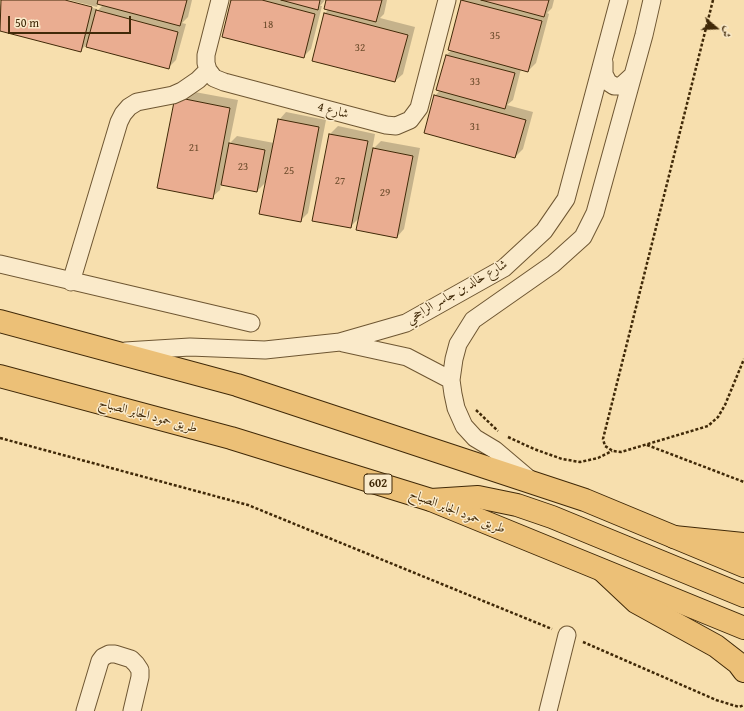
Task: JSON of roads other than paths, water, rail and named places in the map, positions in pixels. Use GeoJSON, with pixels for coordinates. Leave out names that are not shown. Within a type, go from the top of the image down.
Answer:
{"type":"FeatureCollection","features":[{"type":"Feature","properties":{"kind":"main road"},"geometry":{"type":"LineString","coordinates":[[0,321],[237,385],[533,482],[585,500],[744,566]]}},
{"type":"Feature","properties":{"kind":"main road","name":"طريق حمود الجابر الصباح"},"geometry":{"type":"LineString","coordinates":[[0,376],[232,438],[431,500],[744,628]]}},
{"type":"Feature","properties":{"kind":"main road"},"geometry":{"type":"LineString","coordinates":[[431,500],[478,497],[517,505],[552,516],[744,596]]}},
{"type":"Feature","properties":{"kind":"main road"},"geometry":{"type":"LineString","coordinates":[[674,537],[744,544]]}},
{"type":"Feature","properties":{"kind":"main road"},"geometry":{"type":"LineString","coordinates":[[604,571],[636,602],[716,646],[738,663],[744,671]]}},
{"type":"Feature","properties":{"kind":"street"},"geometry":{"type":"LineString","coordinates":[[71,282],[119,122],[123,114],[129,107],[137,102],[173,95],[182,91],[198,80],[208,70],[206,55],[220,0]]}},
{"type":"Feature","properties":{"kind":"street","name":"شارع 4"},"geometry":{"type":"LineString","coordinates":[[208,70],[214,78],[224,82],[386,125],[396,126],[410,120],[419,108],[447,0]]}},
{"type":"Feature","properties":{"kind":"street","name":"شارع خالد بن جاسر الراجحي"},"geometry":{"type":"LineString","coordinates":[[116,352],[190,347],[265,350],[340,342],[406,323],[504,268],[544,231],[566,199],[619,0]]}},
{"type":"Feature","properties":{"kind":"street"},"geometry":{"type":"LineString","coordinates":[[533,482],[495,450],[475,438],[464,426],[456,408],[451,380],[454,360],[458,344],[473,320],[553,264],[582,237],[595,213],[652,0]]}},
{"type":"Feature","properties":{"kind":"street"},"geometry":{"type":"LineString","coordinates":[[604,59],[604,74],[608,82],[614,86],[621,86],[633,75]]}},
{"type":"Feature","properties":{"kind":"street"},"geometry":{"type":"LineString","coordinates":[[0,264],[71,282],[250,323]]}},
{"type":"Feature","properties":{"kind":"street"},"geometry":{"type":"LineString","coordinates":[[340,342],[407,357],[451,380]]}},
{"type":"Feature","properties":{"kind":"street"},"geometry":{"type":"LineString","coordinates":[[548,711],[567,635]]}},
{"type":"Feature","properties":{"kind":"street"},"geometry":{"type":"LineString","coordinates":[[85,711],[100,661],[103,657],[115,654],[131,659],[140,670],[140,677],[132,711]]}}]}
